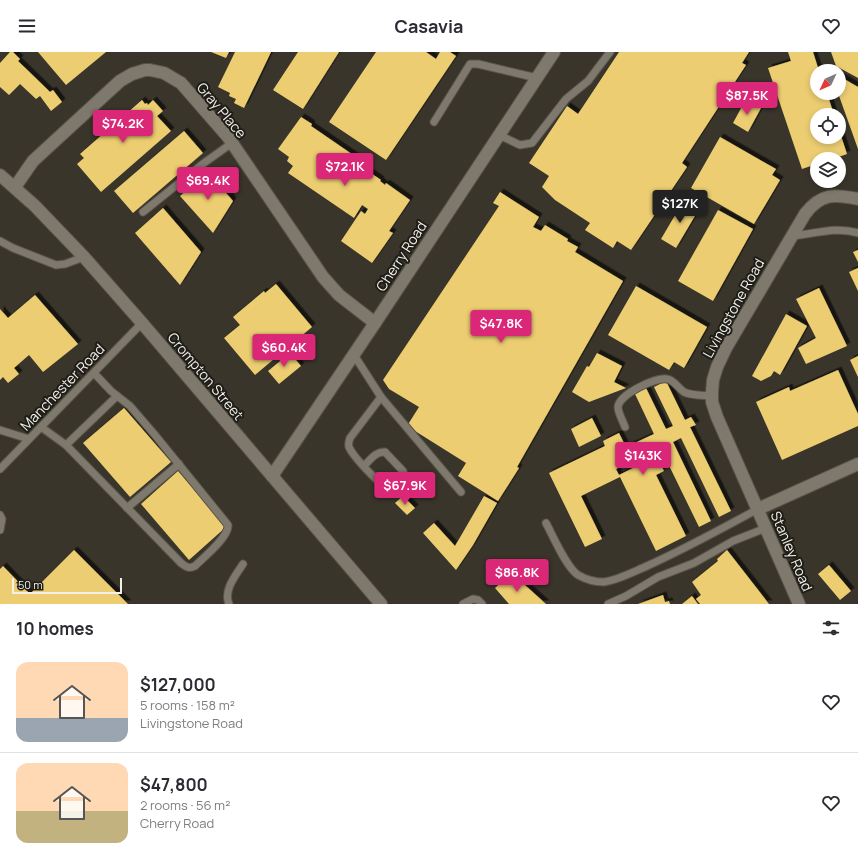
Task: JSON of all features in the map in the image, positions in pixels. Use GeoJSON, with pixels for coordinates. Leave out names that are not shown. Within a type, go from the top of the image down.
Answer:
{"type":"FeatureCollection","features":[{"type":"Feature","properties":{"kind":"street","name":"Cherry Road"},"geometry":{"type":"LineString","coordinates":[[272,476],[354,355],[554,52]]}},
{"type":"Feature","properties":{"kind":"street","name":"Gray Place"},"geometry":{"type":"LineString","coordinates":[[15,187],[33,161],[120,81],[132,74],[145,70],[164,73],[181,84],[232,143],[323,277],[339,295],[375,323]]}},
{"type":"Feature","properties":{"kind":"street","name":"Crompton Street"},"geometry":{"type":"LineString","coordinates":[[0,175],[36,206],[84,257],[381,604]]}},
{"type":"Feature","properties":{"kind":"street","name":"Livingstone Road"},"geometry":{"type":"LineString","coordinates":[[758,509],[712,402],[713,380],[726,348],[804,214],[811,206],[826,196],[843,196],[858,199]]}},
{"type":"Feature","properties":{"kind":"street"},"geometry":{"type":"LineString","coordinates":[[758,509],[858,464]]}},
{"type":"Feature","properties":{"kind":"street","name":"Stanley Road"},"geometry":{"type":"LineString","coordinates":[[758,509],[799,604]]}},
{"type":"Feature","properties":{"kind":"lane"},"geometry":{"type":"LineString","coordinates":[[499,135],[520,145],[535,141],[561,105],[588,80],[610,52]]}},
{"type":"Feature","properties":{"kind":"lane"},"geometry":{"type":"LineString","coordinates":[[434,122],[470,64],[478,64],[537,78]]}},
{"type":"Feature","properties":{"kind":"lane"},"geometry":{"type":"LineString","coordinates":[[142,212],[232,143]]}},
{"type":"Feature","properties":{"kind":"lane"},"geometry":{"type":"LineString","coordinates":[[792,236],[836,230],[849,230],[858,233]]}},
{"type":"Feature","properties":{"kind":"lane"},"geometry":{"type":"LineString","coordinates":[[0,241],[13,248],[56,265],[65,264],[84,257]]}},
{"type":"Feature","properties":{"kind":"lane","name":"Manchester Road"},"geometry":{"type":"LineString","coordinates":[[0,469],[142,323]]}},
{"type":"Feature","properties":{"kind":"lane"},"geometry":{"type":"LineString","coordinates":[[354,355],[381,398],[460,492]]}},
{"type":"Feature","properties":{"kind":"lane"},"geometry":{"type":"LineString","coordinates":[[41,426],[66,445],[187,568],[192,568],[195,566],[226,535],[229,527],[228,525],[179,464],[130,406],[117,396],[94,373]]}},
{"type":"Feature","properties":{"kind":"lane"},"geometry":{"type":"LineString","coordinates":[[625,427],[618,408],[621,400],[626,395],[655,381],[661,379],[669,380],[686,392],[712,396]]}},
{"type":"Feature","properties":{"kind":"lane"},"geometry":{"type":"LineString","coordinates":[[66,445],[117,396]]}},
{"type":"Feature","properties":{"kind":"lane"},"geometry":{"type":"LineString","coordinates":[[364,466],[380,451],[385,452],[403,471],[404,476],[393,489],[386,489],[364,466],[349,447],[348,442],[350,438],[381,398]]}},
{"type":"Feature","properties":{"kind":"lane"},"geometry":{"type":"LineString","coordinates":[[0,430],[29,439]]}},
{"type":"Feature","properties":{"kind":"lane"},"geometry":{"type":"LineString","coordinates":[[127,508],[179,464]]}},
{"type":"Feature","properties":{"kind":"lane"},"geometry":{"type":"LineString","coordinates":[[546,523],[569,565],[576,574],[590,580],[603,582],[617,579],[700,541],[758,509]]}},
{"type":"Feature","properties":{"kind":"lane"},"geometry":{"type":"LineString","coordinates":[[0,515],[2,519],[0,530]]}},
{"type":"Feature","properties":{"kind":"lane"},"geometry":{"type":"LineString","coordinates":[[608,604],[626,596],[658,577],[694,563],[734,542],[766,528]]}},
{"type":"Feature","properties":{"kind":"lane"},"geometry":{"type":"LineString","coordinates":[[229,604],[227,599],[228,592],[243,564]]}},
{"type":"Feature","properties":{"kind":"lane"},"geometry":{"type":"LineString","coordinates":[[463,604],[473,599],[478,600],[482,604]]}},
{"type":"Feature","properties":{"kind":"building"},"geometry":{"type":"Polygon","coordinates":[[[10,52],[13,52],[20,59],[18,61],[50,92],[53,90],[62,102],[51,111],[40,96],[36,99],[20,84],[9,95],[0,87],[0,63],[10,52]]]}},
{"type":"Feature","properties":{"kind":"building"},"geometry":{"type":"Polygon","coordinates":[[[38,52],[106,52],[66,85],[38,52]]]}},
{"type":"Feature","properties":{"kind":"building"},"geometry":{"type":"Polygon","coordinates":[[[211,52],[229,52],[226,58],[211,52]]]}},
{"type":"Feature","properties":{"kind":"building"},"geometry":{"type":"Polygon","coordinates":[[[235,52],[271,52],[244,108],[234,103],[236,99],[229,96],[230,93],[218,87],[235,52]]]}},
{"type":"Feature","properties":{"kind":"building"},"geometry":{"type":"Polygon","coordinates":[[[298,52],[339,52],[303,109],[273,90],[298,52]]]}},
{"type":"Feature","properties":{"kind":"building"},"geometry":{"type":"Polygon","coordinates":[[[376,52],[426,52],[436,59],[440,52],[450,52],[456,56],[386,160],[329,122],[376,52]]]}},
{"type":"Feature","properties":{"kind":"building"},"geometry":{"type":"Polygon","coordinates":[[[619,52],[749,52],[742,63],[746,65],[682,163],[687,167],[631,250],[617,241],[613,248],[585,230],[590,223],[555,200],[542,187],[549,176],[529,163],[567,106],[578,114],[619,52]]]}},
{"type":"Feature","properties":{"kind":"building"},"geometry":{"type":"Polygon","coordinates":[[[788,52],[813,52],[817,64],[810,64],[810,100],[829,100],[832,108],[810,108],[810,144],[844,144],[847,154],[846,152],[810,152],[810,166],[802,169],[768,68],[791,61],[788,52]]]}},
{"type":"Feature","properties":{"kind":"building"},"geometry":{"type":"Polygon","coordinates":[[[831,52],[858,52],[858,78],[846,71],[846,64],[835,64],[831,52]]]}},
{"type":"Feature","properties":{"kind":"building"},"geometry":{"type":"Polygon","coordinates":[[[846,80],[858,87],[858,149],[846,115],[846,108],[843,108],[840,100],[846,100],[846,80]]]}},
{"type":"Feature","properties":{"kind":"building"},"geometry":{"type":"Polygon","coordinates":[[[746,99],[761,108],[748,132],[733,123],[746,99]]]}},
{"type":"Feature","properties":{"kind":"building"},"geometry":{"type":"Polygon","coordinates":[[[142,100],[148,105],[153,100],[163,111],[157,116],[171,131],[101,192],[77,164],[84,158],[80,154],[142,100]]]}},
{"type":"Feature","properties":{"kind":"building"},"geometry":{"type":"Polygon","coordinates":[[[301,117],[312,124],[311,126],[359,159],[356,163],[381,180],[380,181],[385,185],[386,183],[410,200],[389,231],[393,233],[372,263],[341,241],[361,211],[365,214],[368,209],[362,205],[354,218],[288,173],[293,166],[287,161],[289,157],[278,149],[301,117]]]}},
{"type":"Feature","properties":{"kind":"building"},"geometry":{"type":"Polygon","coordinates":[[[184,131],[203,153],[133,213],[114,191],[184,131]]]}},
{"type":"Feature","properties":{"kind":"building"},"geometry":{"type":"Polygon","coordinates":[[[720,137],[776,169],[772,175],[780,180],[754,224],[691,188],[720,137]]]}},
{"type":"Feature","properties":{"kind":"building"},"geometry":{"type":"Polygon","coordinates":[[[208,172],[233,201],[213,233],[180,196],[208,172]]]}},
{"type":"Feature","properties":{"kind":"building"},"geometry":{"type":"Polygon","coordinates":[[[500,192],[539,217],[533,227],[541,231],[545,225],[578,247],[575,252],[623,281],[517,467],[519,468],[498,501],[458,476],[466,463],[407,426],[419,407],[389,389],[383,380],[499,206],[493,203],[500,192]]]}},
{"type":"Feature","properties":{"kind":"building"},"geometry":{"type":"Polygon","coordinates":[[[684,200],[699,209],[676,248],[661,239],[684,200]]]}},
{"type":"Feature","properties":{"kind":"building"},"geometry":{"type":"Polygon","coordinates":[[[163,208],[201,252],[180,285],[135,233],[163,208]]]}},
{"type":"Feature","properties":{"kind":"building"},"geometry":{"type":"Polygon","coordinates":[[[718,210],[753,229],[713,301],[678,281],[718,210]]]}},
{"type":"Feature","properties":{"kind":"building"},"geometry":{"type":"Polygon","coordinates":[[[858,250],[858,262],[853,252],[858,250]]]}},
{"type":"Feature","properties":{"kind":"building"},"geometry":{"type":"Polygon","coordinates":[[[858,268],[858,291],[849,272],[858,268]]]}},
{"type":"Feature","properties":{"kind":"building"},"geometry":{"type":"Polygon","coordinates":[[[276,284],[312,327],[255,375],[224,338],[240,325],[233,317],[264,291],[265,293],[276,284]]]}},
{"type":"Feature","properties":{"kind":"building"},"geometry":{"type":"Polygon","coordinates":[[[636,286],[707,327],[684,368],[674,362],[669,370],[608,335],[636,286]]]}},
{"type":"Feature","properties":{"kind":"building"},"geometry":{"type":"Polygon","coordinates":[[[819,288],[847,346],[806,364],[798,348],[816,338],[796,299],[819,288]]]}},
{"type":"Feature","properties":{"kind":"building"},"geometry":{"type":"Polygon","coordinates":[[[35,295],[78,344],[43,372],[29,355],[14,368],[19,374],[8,383],[3,377],[0,380],[0,309],[8,318],[35,295]]]}},
{"type":"Feature","properties":{"kind":"building"},"geometry":{"type":"Polygon","coordinates":[[[786,314],[807,326],[780,375],[774,371],[771,376],[761,381],[752,376],[786,314]]]}},
{"type":"Feature","properties":{"kind":"building"},"geometry":{"type":"Polygon","coordinates":[[[290,353],[301,366],[279,384],[268,371],[290,353]]]}},
{"type":"Feature","properties":{"kind":"building"},"geometry":{"type":"Polygon","coordinates":[[[597,353],[622,366],[614,382],[626,388],[589,402],[572,392],[587,366],[589,367],[597,353]]]}},
{"type":"Feature","properties":{"kind":"building"},"geometry":{"type":"Polygon","coordinates":[[[858,356],[858,377],[850,360],[858,356]]]}},
{"type":"Feature","properties":{"kind":"building"},"geometry":{"type":"Polygon","coordinates":[[[838,370],[858,414],[858,426],[782,460],[756,402],[789,387],[790,391],[838,370]]]}},
{"type":"Feature","properties":{"kind":"building"},"geometry":{"type":"Polygon","coordinates":[[[666,381],[685,420],[691,417],[696,425],[690,427],[731,511],[719,517],[681,438],[673,442],[711,521],[699,527],[660,447],[616,469],[619,475],[657,456],[664,471],[656,475],[686,536],[656,551],[620,477],[581,496],[602,539],[585,547],[549,473],[605,446],[603,441],[619,433],[626,447],[654,434],[635,394],[646,388],[666,429],[673,426],[654,387],[666,381]]]}},
{"type":"Feature","properties":{"kind":"building"},"geometry":{"type":"Polygon","coordinates":[[[124,408],[171,462],[130,497],[83,443],[124,408]]]}},
{"type":"Feature","properties":{"kind":"building"},"geometry":{"type":"Polygon","coordinates":[[[592,418],[601,436],[579,447],[571,429],[592,418]]]}},
{"type":"Feature","properties":{"kind":"building"},"geometry":{"type":"Polygon","coordinates":[[[178,471],[226,527],[189,560],[141,504],[178,471]]]}},
{"type":"Feature","properties":{"kind":"building"},"geometry":{"type":"Polygon","coordinates":[[[403,496],[415,508],[407,515],[395,503],[403,496]]]}},
{"type":"Feature","properties":{"kind":"building"},"geometry":{"type":"Polygon","coordinates":[[[484,496],[497,503],[473,545],[456,570],[423,533],[434,523],[455,546],[484,496]]]}},
{"type":"Feature","properties":{"kind":"building"},"geometry":{"type":"Polygon","coordinates":[[[74,550],[128,604],[0,604],[0,569],[3,566],[30,594],[74,550]]]}},
{"type":"Feature","properties":{"kind":"building"},"geometry":{"type":"Polygon","coordinates":[[[727,550],[769,604],[700,604],[696,599],[701,595],[692,582],[718,561],[717,559],[727,550]]]}},
{"type":"Feature","properties":{"kind":"building"},"geometry":{"type":"Polygon","coordinates":[[[829,565],[851,591],[840,600],[818,574],[829,565]]]}},
{"type":"Feature","properties":{"kind":"building"},"geometry":{"type":"Polygon","coordinates":[[[516,577],[546,604],[509,604],[495,588],[506,578],[516,577]]]}},
{"type":"Feature","properties":{"kind":"building"},"geometry":{"type":"Polygon","coordinates":[[[663,595],[665,602],[669,601],[670,604],[638,604],[663,595]]]}},
{"type":"Feature","properties":{"kind":"building"},"geometry":{"type":"Polygon","coordinates":[[[692,596],[698,604],[682,604],[692,596]]]}}]}
